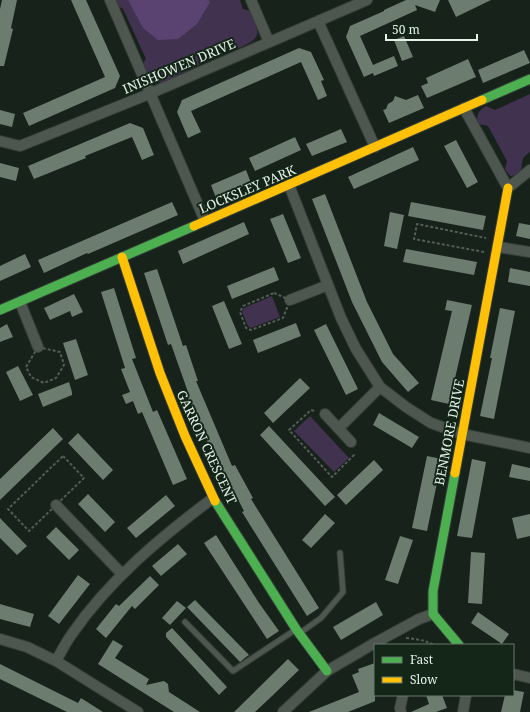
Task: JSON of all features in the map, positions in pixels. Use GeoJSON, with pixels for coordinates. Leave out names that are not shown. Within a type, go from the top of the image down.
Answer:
{"type":"FeatureCollection","features":[{"type":"Feature","properties":{"kind":"street"},"geometry":{"type":"LineString","coordinates":[[110,0],[149,94],[205,221]]}},
{"type":"Feature","properties":{"kind":"street"},"geometry":{"type":"LineString","coordinates":[[251,0],[270,42]]}},
{"type":"Feature","properties":{"kind":"street","name":"INISHOWEN DRIVE"},"geometry":{"type":"LineString","coordinates":[[0,141],[20,146],[149,94],[366,0]]}},
{"type":"Feature","properties":{"kind":"street"},"geometry":{"type":"LineString","coordinates":[[318,21],[375,147]]}},
{"type":"Feature","properties":{"kind":"street","name":"LOCKSLEY PARK"},"geometry":{"type":"LineString","coordinates":[[0,310],[530,79]]}},
{"type":"Feature","properties":{"kind":"street"},"geometry":{"type":"LineString","coordinates":[[464,108],[508,188],[530,170]]}},
{"type":"Feature","properties":{"kind":"street"},"geometry":{"type":"LineString","coordinates":[[289,185],[341,318],[356,349],[380,387],[406,407],[431,423],[462,434],[530,448]]}},
{"type":"Feature","properties":{"kind":"street","name":"BENMORE DRIVE"},"geometry":{"type":"LineString","coordinates":[[433,614],[433,591],[508,188]]}},
{"type":"Feature","properties":{"kind":"street"},"geometry":{"type":"LineString","coordinates":[[498,247],[530,252]]}},
{"type":"Feature","properties":{"kind":"street","name":"GARRON CRESCENT"},"geometry":{"type":"LineString","coordinates":[[122,257],[160,373],[184,436],[213,498],[298,631],[327,672]]}},
{"type":"Feature","properties":{"kind":"street"},"geometry":{"type":"LineString","coordinates":[[290,300],[328,285]]}},
{"type":"Feature","properties":{"kind":"street"},"geometry":{"type":"LineString","coordinates":[[20,302],[38,347]]}},
{"type":"Feature","properties":{"kind":"street"},"geometry":{"type":"LineString","coordinates":[[339,428],[380,387]]}},
{"type":"Feature","properties":{"kind":"street"},"geometry":{"type":"LineString","coordinates":[[325,414],[351,442]]}},
{"type":"Feature","properties":{"kind":"street"},"geometry":{"type":"LineString","coordinates":[[56,661],[71,635],[90,610],[122,574],[174,527],[213,498]]}},
{"type":"Feature","properties":{"kind":"street"},"geometry":{"type":"LineString","coordinates":[[56,505],[122,574]]}},
{"type":"Feature","properties":{"kind":"street"},"geometry":{"type":"LineString","coordinates":[[283,712],[327,672],[392,633],[419,619],[433,614],[458,644]]}},
{"type":"Feature","properties":{"kind":"street"},"geometry":{"type":"LineString","coordinates":[[0,639],[27,647],[56,661],[138,712]]}},
{"type":"Feature","properties":{"kind":"street"},"geometry":{"type":"LineString","coordinates":[[514,674],[530,678]]}},
{"type":"Feature","properties":{"kind":"street"},"geometry":{"type":"LineString","coordinates":[[402,712],[400,708],[403,696]]}},
{"type":"Feature","properties":{"kind":"street"},"geometry":{"type":"LineString","coordinates":[[463,712],[466,696]]}},
{"type":"Feature","properties":{"kind":"lane"},"geometry":{"type":"LineString","coordinates":[[185,622],[233,671],[321,618],[343,592],[340,553]]}},
{"type":"Feature","properties":{"kind":"path"},"geometry":{"type":"LineString","coordinates":[[417,224],[498,247],[414,239],[417,224]]}},
{"type":"Feature","properties":{"kind":"path"},"geometry":{"type":"LineString","coordinates":[[274,293],[290,300],[283,318],[251,330],[246,328],[240,312],[243,306],[274,293]]}},
{"type":"Feature","properties":{"kind":"path"},"geometry":{"type":"LineString","coordinates":[[38,347],[60,352],[64,365],[56,378],[44,383],[30,377],[26,367],[38,347]]}},
{"type":"Feature","properties":{"kind":"path"},"geometry":{"type":"LineString","coordinates":[[325,414],[311,410],[289,430],[332,477],[354,455],[351,442]]}},
{"type":"Feature","properties":{"kind":"path"},"geometry":{"type":"LineString","coordinates":[[63,456],[84,478],[56,505],[29,531],[8,509],[63,456]]}},
{"type":"Feature","properties":{"kind":"path"},"geometry":{"type":"LineString","coordinates":[[392,633],[403,638],[429,642],[432,644]]}},
{"type":"Feature","properties":{"kind":"shaded area"},"geometry":{"type":"Polygon","coordinates":[[[115,0],[240,0],[243,9],[250,11],[256,25],[257,34],[253,41],[239,48],[234,45],[201,59],[199,65],[161,83],[154,81],[149,77],[143,63],[146,59],[123,9],[118,6],[115,0]]]}},
{"type":"Feature","properties":{"kind":"shaded area"},"geometry":{"type":"Polygon","coordinates":[[[128,0],[208,0],[210,2],[197,24],[178,39],[158,40],[143,28],[128,0]]]}},
{"type":"Feature","properties":{"kind":"shaded area"},"geometry":{"type":"Polygon","coordinates":[[[530,94],[530,152],[523,158],[521,171],[518,174],[510,176],[505,169],[507,161],[488,126],[478,124],[477,118],[479,112],[486,106],[495,110],[530,94]]]}},
{"type":"Feature","properties":{"kind":"shaded area"},"geometry":{"type":"Polygon","coordinates":[[[272,296],[280,317],[251,328],[248,326],[242,312],[244,308],[272,296]]]}},
{"type":"Feature","properties":{"kind":"shaded area"},"geometry":{"type":"Polygon","coordinates":[[[310,416],[349,458],[334,472],[294,431],[310,416]]]}},
{"type":"Feature","properties":{"kind":"building"},"geometry":{"type":"Polygon","coordinates":[[[2,0],[17,0],[11,28],[13,29],[4,66],[0,66],[0,9],[2,0]]]}},
{"type":"Feature","properties":{"kind":"building"},"geometry":{"type":"Polygon","coordinates":[[[71,0],[86,0],[120,76],[115,88],[29,126],[23,113],[105,77],[71,0]]]}},
{"type":"Feature","properties":{"kind":"building"},"geometry":{"type":"Polygon","coordinates":[[[406,0],[440,0],[435,12],[415,5],[417,10],[360,36],[373,65],[394,56],[398,66],[374,76],[373,73],[364,77],[346,37],[350,26],[406,0]]]}},
{"type":"Feature","properties":{"kind":"building"},"geometry":{"type":"Polygon","coordinates":[[[448,0],[491,0],[456,17],[448,0]]]}},
{"type":"Feature","properties":{"kind":"building"},"geometry":{"type":"Polygon","coordinates":[[[404,36],[413,57],[402,61],[394,40],[404,36]]]}},
{"type":"Feature","properties":{"kind":"building"},"geometry":{"type":"Polygon","coordinates":[[[299,48],[311,52],[324,80],[321,81],[327,96],[318,100],[301,62],[191,111],[201,132],[188,138],[177,112],[182,100],[299,48]]]}},
{"type":"Feature","properties":{"kind":"building"},"geometry":{"type":"Polygon","coordinates":[[[524,50],[530,63],[483,83],[478,70],[524,50]]]}},
{"type":"Feature","properties":{"kind":"building"},"geometry":{"type":"Polygon","coordinates":[[[468,59],[476,77],[427,98],[421,86],[428,83],[426,78],[468,59]]]}},
{"type":"Feature","properties":{"kind":"building"},"geometry":{"type":"Polygon","coordinates":[[[418,95],[424,108],[389,123],[383,110],[386,109],[388,104],[393,101],[395,96],[406,100],[418,95]]]}},
{"type":"Feature","properties":{"kind":"building"},"geometry":{"type":"Polygon","coordinates":[[[0,110],[15,114],[12,127],[0,124],[0,110]]]}},
{"type":"Feature","properties":{"kind":"building"},"geometry":{"type":"Polygon","coordinates":[[[130,123],[143,128],[154,155],[142,160],[132,137],[34,179],[28,166],[130,123]]]}},
{"type":"Feature","properties":{"kind":"building"},"geometry":{"type":"Polygon","coordinates":[[[341,129],[347,142],[312,156],[306,144],[341,129]]]}},
{"type":"Feature","properties":{"kind":"building"},"geometry":{"type":"Polygon","coordinates":[[[295,137],[301,150],[255,171],[249,158],[295,137]]]}},
{"type":"Feature","properties":{"kind":"building"},"geometry":{"type":"Polygon","coordinates":[[[456,140],[478,182],[467,188],[444,146],[456,140]]]}},
{"type":"Feature","properties":{"kind":"building"},"geometry":{"type":"Polygon","coordinates":[[[413,147],[419,160],[354,189],[348,177],[413,147]]]}},
{"type":"Feature","properties":{"kind":"building"},"geometry":{"type":"Polygon","coordinates":[[[0,163],[19,168],[16,181],[0,177],[0,163]]]}},
{"type":"Feature","properties":{"kind":"building"},"geometry":{"type":"Polygon","coordinates":[[[246,170],[251,183],[216,198],[211,185],[246,170]]]}},
{"type":"Feature","properties":{"kind":"building"},"geometry":{"type":"Polygon","coordinates":[[[325,194],[367,302],[393,354],[419,383],[408,392],[382,362],[352,302],[312,199],[325,194]]]}},
{"type":"Feature","properties":{"kind":"building"},"geometry":{"type":"Polygon","coordinates":[[[172,202],[178,215],[88,254],[87,253],[44,273],[38,260],[172,202]]]}},
{"type":"Feature","properties":{"kind":"building"},"geometry":{"type":"Polygon","coordinates":[[[411,202],[486,216],[483,230],[408,216],[411,202]]]}},
{"type":"Feature","properties":{"kind":"building"},"geometry":{"type":"Polygon","coordinates":[[[390,212],[404,215],[397,249],[384,246],[390,212]]]}},
{"type":"Feature","properties":{"kind":"building"},"geometry":{"type":"Polygon","coordinates":[[[283,214],[301,258],[288,263],[270,219],[283,214]]]}},
{"type":"Feature","properties":{"kind":"building"},"geometry":{"type":"Polygon","coordinates":[[[244,222],[249,234],[183,264],[178,251],[244,222]]]}},
{"type":"Feature","properties":{"kind":"building"},"geometry":{"type":"Polygon","coordinates":[[[519,223],[530,225],[530,239],[516,236],[519,223]]]}},
{"type":"Feature","properties":{"kind":"building"},"geometry":{"type":"Polygon","coordinates":[[[406,249],[477,262],[474,275],[403,262],[406,249]]]}},
{"type":"Feature","properties":{"kind":"building"},"geometry":{"type":"Polygon","coordinates":[[[25,254],[31,267],[0,281],[0,266],[25,254]]]}},
{"type":"Feature","properties":{"kind":"building"},"geometry":{"type":"Polygon","coordinates":[[[274,267],[279,280],[232,299],[227,286],[274,267]]]}},
{"type":"Feature","properties":{"kind":"building"},"geometry":{"type":"Polygon","coordinates":[[[510,268],[530,272],[530,286],[508,282],[510,268]]]}},
{"type":"Feature","properties":{"kind":"building"},"geometry":{"type":"Polygon","coordinates":[[[157,269],[183,346],[186,345],[198,381],[196,381],[232,466],[235,465],[253,498],[251,499],[319,608],[307,616],[242,512],[244,511],[219,463],[217,464],[187,396],[189,395],[171,344],[168,345],[144,273],[157,269]]]}},
{"type":"Feature","properties":{"kind":"building"},"geometry":{"type":"Polygon","coordinates":[[[114,288],[136,358],[132,359],[153,412],[157,410],[187,479],[173,485],[142,412],[138,414],[133,401],[126,404],[122,395],[130,392],[121,369],[125,368],[101,292],[114,288]]]}},
{"type":"Feature","properties":{"kind":"building"},"geometry":{"type":"Polygon","coordinates":[[[74,294],[83,312],[72,317],[70,311],[50,320],[44,308],[74,294]]]}},
{"type":"Feature","properties":{"kind":"building"},"geometry":{"type":"Polygon","coordinates":[[[447,300],[472,305],[449,404],[431,400],[452,311],[445,310],[447,300]]]}},
{"type":"Feature","properties":{"kind":"building"},"geometry":{"type":"Polygon","coordinates":[[[224,301],[242,344],[229,349],[212,306],[224,301]]]}},
{"type":"Feature","properties":{"kind":"building"},"geometry":{"type":"Polygon","coordinates":[[[500,308],[515,311],[494,419],[480,416],[492,358],[490,358],[500,308]]]}},
{"type":"Feature","properties":{"kind":"building"},"geometry":{"type":"Polygon","coordinates":[[[296,323],[301,336],[258,353],[253,340],[296,323]]]}},
{"type":"Feature","properties":{"kind":"building"},"geometry":{"type":"Polygon","coordinates":[[[7,324],[13,337],[0,342],[0,328],[7,324]]]}},
{"type":"Feature","properties":{"kind":"building"},"geometry":{"type":"Polygon","coordinates":[[[326,324],[358,389],[346,395],[314,330],[326,324]]]}},
{"type":"Feature","properties":{"kind":"building"},"geometry":{"type":"Polygon","coordinates":[[[76,339],[88,375],[75,380],[63,343],[76,339]]]}},
{"type":"Feature","properties":{"kind":"building"},"geometry":{"type":"Polygon","coordinates":[[[18,366],[33,395],[20,401],[6,372],[18,366]]]}},
{"type":"Feature","properties":{"kind":"building"},"geometry":{"type":"Polygon","coordinates":[[[300,378],[310,388],[273,423],[264,413],[300,378]]]}},
{"type":"Feature","properties":{"kind":"building"},"geometry":{"type":"Polygon","coordinates":[[[69,382],[72,395],[43,407],[38,394],[69,382]]]}},
{"type":"Feature","properties":{"kind":"building"},"geometry":{"type":"Polygon","coordinates":[[[379,413],[419,437],[412,448],[373,425],[379,413]]]}},
{"type":"Feature","properties":{"kind":"building"},"geometry":{"type":"Polygon","coordinates":[[[269,426],[335,497],[325,506],[260,435],[269,426]]]}},
{"type":"Feature","properties":{"kind":"building"},"geometry":{"type":"Polygon","coordinates":[[[53,428],[63,439],[0,500],[0,479],[53,428]]]}},
{"type":"Feature","properties":{"kind":"building"},"geometry":{"type":"Polygon","coordinates":[[[78,433],[113,470],[103,480],[68,443],[78,433]]]}},
{"type":"Feature","properties":{"kind":"building"},"geometry":{"type":"Polygon","coordinates":[[[427,456],[442,459],[427,531],[412,528],[427,456]]]}},
{"type":"Feature","properties":{"kind":"building"},"geometry":{"type":"Polygon","coordinates":[[[472,459],[486,462],[472,538],[457,536],[472,459]]]}},
{"type":"Feature","properties":{"kind":"building"},"geometry":{"type":"Polygon","coordinates":[[[374,460],[383,470],[346,505],[337,495],[374,460]]]}},
{"type":"Feature","properties":{"kind":"building"},"geometry":{"type":"Polygon","coordinates":[[[512,464],[530,468],[530,481],[509,477],[512,464]]]}},
{"type":"Feature","properties":{"kind":"building"},"geometry":{"type":"Polygon","coordinates":[[[88,494],[115,522],[105,532],[78,504],[88,494]]]}},
{"type":"Feature","properties":{"kind":"building"},"geometry":{"type":"Polygon","coordinates":[[[166,495],[175,506],[136,538],[127,528],[166,495]]]}},
{"type":"Feature","properties":{"kind":"building"},"geometry":{"type":"Polygon","coordinates":[[[325,514],[335,523],[311,548],[302,540],[325,514]]]}},
{"type":"Feature","properties":{"kind":"building"},"geometry":{"type":"Polygon","coordinates":[[[530,514],[530,536],[517,539],[512,518],[530,514]]]}},
{"type":"Feature","properties":{"kind":"building"},"geometry":{"type":"Polygon","coordinates":[[[0,518],[27,546],[17,555],[0,538],[0,518]]]}},
{"type":"Feature","properties":{"kind":"building"},"geometry":{"type":"Polygon","coordinates":[[[56,527],[79,550],[69,560],[46,537],[56,527]]]}},
{"type":"Feature","properties":{"kind":"building"},"geometry":{"type":"Polygon","coordinates":[[[216,535],[259,603],[279,631],[267,639],[204,543],[216,535]]]}},
{"type":"Feature","properties":{"kind":"building"},"geometry":{"type":"Polygon","coordinates":[[[400,536],[413,540],[398,584],[385,580],[400,536]]]}},
{"type":"Feature","properties":{"kind":"building"},"geometry":{"type":"Polygon","coordinates":[[[178,544],[187,554],[161,576],[152,566],[178,544]]]}},
{"type":"Feature","properties":{"kind":"building"},"geometry":{"type":"Polygon","coordinates":[[[471,552],[485,553],[482,604],[468,603],[471,552]]]}},
{"type":"Feature","properties":{"kind":"building"},"geometry":{"type":"Polygon","coordinates":[[[78,575],[90,584],[59,624],[48,616],[78,575]]]}},
{"type":"Feature","properties":{"kind":"building"},"geometry":{"type":"Polygon","coordinates":[[[150,576],[159,585],[135,609],[132,606],[106,638],[96,629],[116,604],[119,606],[150,576]]]}},
{"type":"Feature","properties":{"kind":"building"},"geometry":{"type":"Polygon","coordinates":[[[195,600],[249,655],[240,662],[187,607],[195,600]]]}},
{"type":"Feature","properties":{"kind":"building"},"geometry":{"type":"Polygon","coordinates":[[[177,601],[186,608],[170,625],[162,618],[177,601]]]}},
{"type":"Feature","properties":{"kind":"building"},"geometry":{"type":"Polygon","coordinates":[[[376,602],[383,615],[341,640],[333,627],[376,602]]]}},
{"type":"Feature","properties":{"kind":"building"},"geometry":{"type":"Polygon","coordinates":[[[0,604],[34,614],[30,627],[0,619],[0,604]]]}},
{"type":"Feature","properties":{"kind":"building"},"geometry":{"type":"Polygon","coordinates":[[[478,612],[509,634],[502,644],[471,623],[478,612]]]}},
{"type":"Feature","properties":{"kind":"building"},"geometry":{"type":"Polygon","coordinates":[[[172,628],[227,687],[219,695],[166,637],[166,633],[172,628]]]}},
{"type":"Feature","properties":{"kind":"building"},"geometry":{"type":"Polygon","coordinates":[[[113,640],[123,646],[115,658],[149,679],[146,685],[164,681],[168,684],[169,692],[200,712],[174,712],[98,664],[113,640]]]}},
{"type":"Feature","properties":{"kind":"building"},"geometry":{"type":"Polygon","coordinates":[[[288,659],[299,670],[255,712],[234,712],[288,659]]]}},
{"type":"Feature","properties":{"kind":"building"},"geometry":{"type":"Polygon","coordinates":[[[374,663],[375,701],[348,712],[309,712],[359,692],[352,675],[359,672],[358,669],[374,663]]]}},
{"type":"Feature","properties":{"kind":"building"},"geometry":{"type":"Polygon","coordinates":[[[0,664],[78,703],[81,698],[103,712],[67,712],[0,679],[0,664]]]}},
{"type":"Feature","properties":{"kind":"building"},"geometry":{"type":"Polygon","coordinates":[[[514,690],[524,692],[520,712],[501,712],[505,696],[514,696],[514,690]]]}},
{"type":"Feature","properties":{"kind":"building"},"geometry":{"type":"Polygon","coordinates":[[[426,696],[442,696],[447,708],[436,712],[411,712],[429,704],[426,696]]]}},
{"type":"Feature","properties":{"kind":"traffic: fast"},"geometry":{"type":"LineString","coordinates":[[482,100],[530,79]]}},
{"type":"Feature","properties":{"kind":"traffic: fast"},"geometry":{"type":"LineString","coordinates":[[0,310],[194,226]]}},
{"type":"Feature","properties":{"kind":"traffic: fast"},"geometry":{"type":"LineString","coordinates":[[455,473],[433,591],[433,614],[458,644]]}},
{"type":"Feature","properties":{"kind":"traffic: fast"},"geometry":{"type":"LineString","coordinates":[[215,501],[296,629],[327,671]]}},
{"type":"Feature","properties":{"kind":"traffic: slow"},"geometry":{"type":"LineString","coordinates":[[194,226],[482,100]]}},
{"type":"Feature","properties":{"kind":"traffic: slow"},"geometry":{"type":"LineString","coordinates":[[455,473],[508,188]]}},
{"type":"Feature","properties":{"kind":"traffic: slow"},"geometry":{"type":"LineString","coordinates":[[122,257],[160,373],[185,436],[215,501]]}}]}
